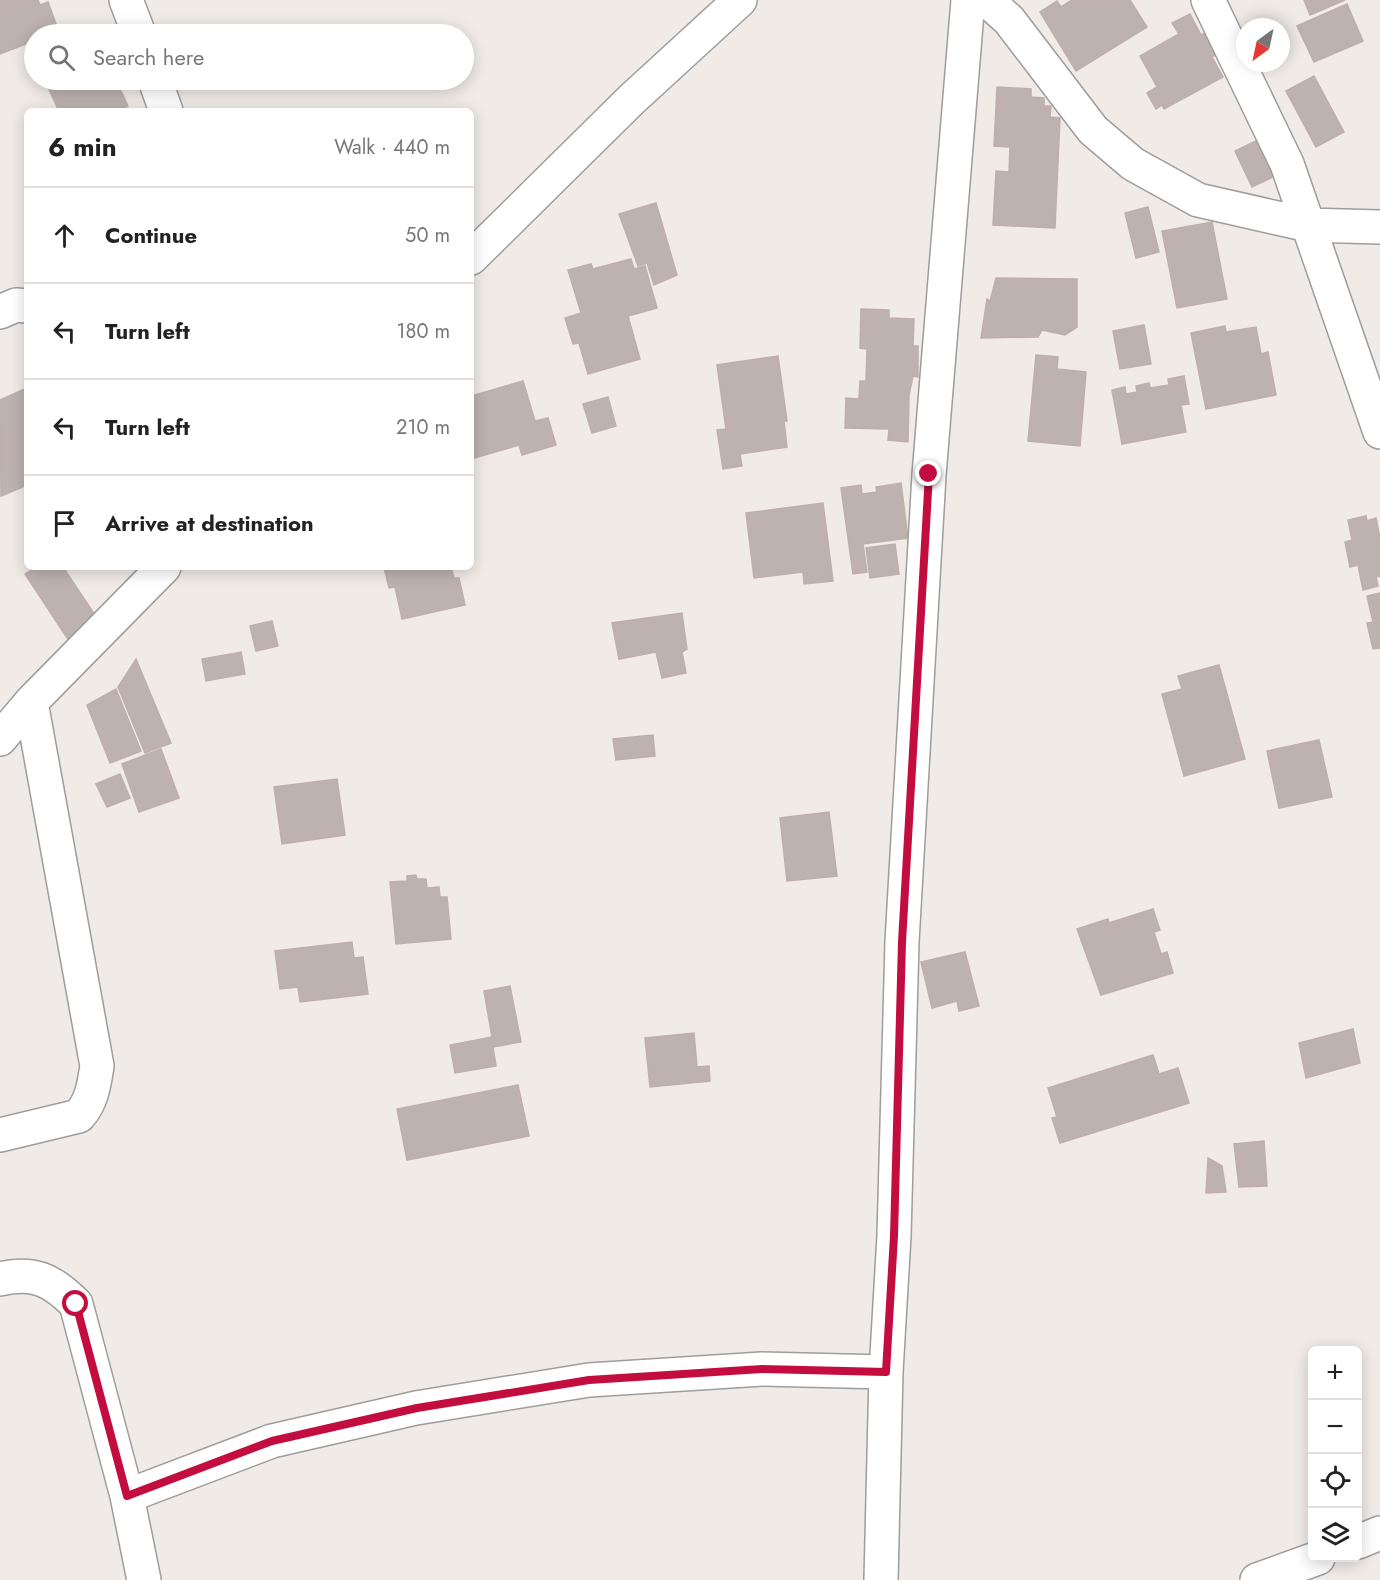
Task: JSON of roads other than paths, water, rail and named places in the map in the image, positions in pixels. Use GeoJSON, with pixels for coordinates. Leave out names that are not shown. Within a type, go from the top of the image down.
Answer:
{"type":"FeatureCollection","features":[{"type":"Feature","properties":{"kind":"street"},"geometry":{"type":"LineString","coordinates":[[126,0],[135,24]]}},
{"type":"Feature","properties":{"kind":"street"},"geometry":{"type":"LineString","coordinates":[[474,255],[631,100],[740,0]]}},
{"type":"Feature","properties":{"kind":"street"},"geometry":{"type":"LineString","coordinates":[[881,1580],[886,1372],[894,1236],[902,942],[928,498],[968,0]]}},
{"type":"Feature","properties":{"kind":"street"},"geometry":{"type":"LineString","coordinates":[[978,0],[991,4],[1009,20],[1093,130],[1133,164],[1198,200],[1308,225],[1380,227]]}},
{"type":"Feature","properties":{"kind":"street"},"geometry":{"type":"LineString","coordinates":[[1208,0],[1287,164],[1380,432]]}},
{"type":"Feature","properties":{"kind":"street"},"geometry":{"type":"LineString","coordinates":[[158,90],[165,108]]}},
{"type":"Feature","properties":{"kind":"street"},"geometry":{"type":"LineString","coordinates":[[0,312],[16,305],[24,306]]}},
{"type":"Feature","properties":{"kind":"street"},"geometry":{"type":"LineString","coordinates":[[0,739],[31,702],[161,570]]}},
{"type":"Feature","properties":{"kind":"street"},"geometry":{"type":"LineString","coordinates":[[0,1135],[79,1116],[94,1090],[97,1066],[31,702]]}},
{"type":"Feature","properties":{"kind":"street"},"geometry":{"type":"LineString","coordinates":[[0,1279],[16,1275],[38,1278],[57,1285],[76,1304],[127,1496],[144,1580]]}},
{"type":"Feature","properties":{"kind":"street"},"geometry":{"type":"LineString","coordinates":[[127,1496],[272,1441],[417,1408],[589,1380],[762,1369],[886,1372]]}},
{"type":"Feature","properties":{"kind":"street"},"geometry":{"type":"LineString","coordinates":[[1362,1540],[1380,1533]]}},
{"type":"Feature","properties":{"kind":"street"},"geometry":{"type":"LineString","coordinates":[[1257,1580],[1308,1561]]}},
{"type":"Feature","properties":{"kind":"street"},"geometry":{"type":"LineString","coordinates":[[1326,1562],[1332,1580]]}}]}
